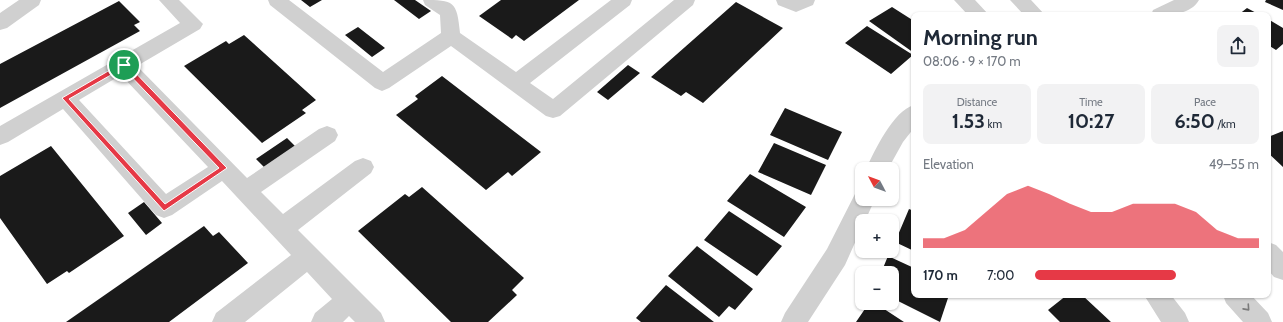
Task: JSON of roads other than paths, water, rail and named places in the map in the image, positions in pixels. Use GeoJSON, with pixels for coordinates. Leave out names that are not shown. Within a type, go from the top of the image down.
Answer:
{"type":"FeatureCollection","features":[{"type":"Feature","properties":{"kind":"street"},"geometry":{"type":"LineString","coordinates":[[0,24],[32,0]]}},
{"type":"Feature","properties":{"kind":"street"},"geometry":{"type":"LineString","coordinates":[[0,136],[193,24],[168,0]]}},
{"type":"Feature","properties":{"kind":"street"},"geometry":{"type":"LineString","coordinates":[[277,0],[382,83],[450,36]]}},
{"type":"Feature","properties":{"kind":"street"},"geometry":{"type":"LineString","coordinates":[[432,0],[449,12],[450,36]]}},
{"type":"Feature","properties":{"kind":"street"},"geometry":{"type":"LineString","coordinates":[[516,83],[624,0]]}},
{"type":"Feature","properties":{"kind":"street"},"geometry":{"type":"LineString","coordinates":[[450,36],[553,110],[686,0]]}},
{"type":"Feature","properties":{"kind":"street"},"geometry":{"type":"LineString","coordinates":[[785,0],[796,6],[806,0]]}},
{"type":"Feature","properties":{"kind":"street"},"geometry":{"type":"LineString","coordinates":[[963,0],[977,12]]}},
{"type":"Feature","properties":{"kind":"street"},"geometry":{"type":"LineString","coordinates":[[1020,0],[1033,12]]}},
{"type":"Feature","properties":{"kind":"street"},"geometry":{"type":"LineString","coordinates":[[1166,12],[1190,0]]}},
{"type":"Feature","properties":{"kind":"street"},"geometry":{"type":"LineString","coordinates":[[124,65],[372,322]]}},
{"type":"Feature","properties":{"kind":"street"},"geometry":{"type":"LineString","coordinates":[[65,98],[164,208],[224,168]]}},
{"type":"Feature","properties":{"kind":"street"},"geometry":{"type":"LineString","coordinates":[[881,162],[895,136],[911,118]]}},
{"type":"Feature","properties":{"kind":"street"},"geometry":{"type":"LineString","coordinates":[[245,191],[327,135]]}},
{"type":"Feature","properties":{"kind":"street"},"geometry":{"type":"LineString","coordinates":[[282,228],[363,167]]}},
{"type":"Feature","properties":{"kind":"street"},"geometry":{"type":"LineString","coordinates":[[794,322],[836,257],[861,206]]}},
{"type":"Feature","properties":{"kind":"street"},"geometry":{"type":"LineString","coordinates":[[225,322],[308,256]]}},
{"type":"Feature","properties":{"kind":"street"},"geometry":{"type":"LineString","coordinates":[[1271,256],[1283,269]]}},
{"type":"Feature","properties":{"kind":"street"},"geometry":{"type":"LineString","coordinates":[[1158,298],[1176,322]]}},
{"type":"Feature","properties":{"kind":"street"},"geometry":{"type":"LineString","coordinates":[[1238,298],[1259,322]]}},
{"type":"Feature","properties":{"kind":"street"},"geometry":{"type":"LineString","coordinates":[[324,322],[350,300]]}}]}
